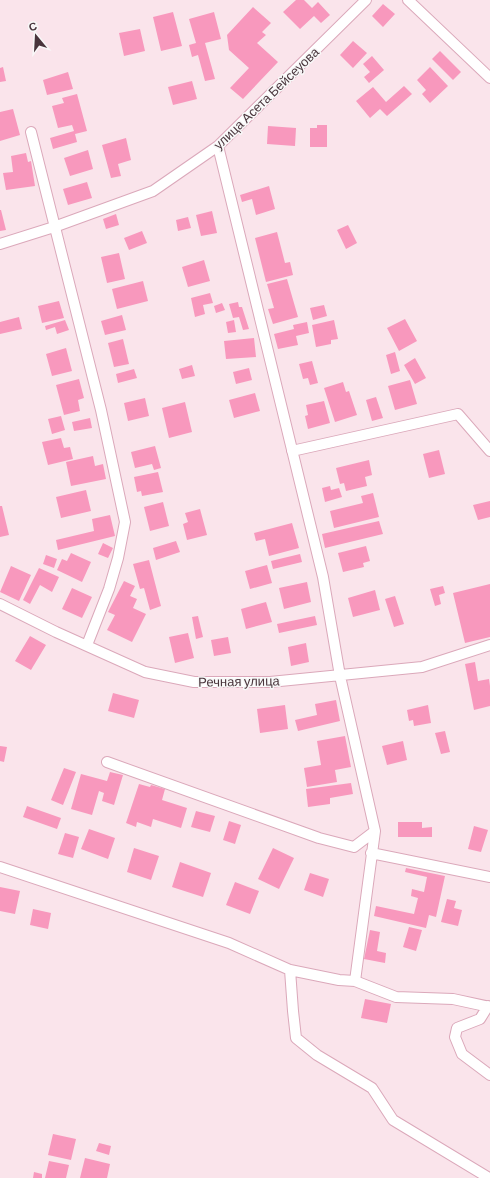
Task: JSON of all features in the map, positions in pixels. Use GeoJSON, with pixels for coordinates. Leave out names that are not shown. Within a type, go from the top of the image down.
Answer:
{"type":"FeatureCollection","features":[{"type":"Feature","properties":{"kind":"street","name":"улица Асета Бейсеуова"},"geometry":{"type":"LineString","coordinates":[[0,244],[54,227],[153,191],[218,146],[366,0]]}},
{"type":"Feature","properties":{"kind":"street"},"geometry":{"type":"LineString","coordinates":[[408,0],[490,78]]}},
{"type":"Feature","properties":{"kind":"street"},"geometry":{"type":"LineString","coordinates":[[31,132],[101,410],[126,522],[109,589],[87,645]]}},
{"type":"Feature","properties":{"kind":"street"},"geometry":{"type":"LineString","coordinates":[[218,146],[323,577],[340,676],[375,831],[355,980]]}},
{"type":"Feature","properties":{"kind":"street"},"geometry":{"type":"LineString","coordinates":[[292,451],[458,414],[490,451]]}},
{"type":"Feature","properties":{"kind":"street","name":"Речная улица"},"geometry":{"type":"LineString","coordinates":[[0,604],[145,672],[194,682],[270,682],[422,667],[490,645]]}},
{"type":"Feature","properties":{"kind":"street"},"geometry":{"type":"LineString","coordinates":[[107,762],[319,838],[354,846],[375,831]]}},
{"type":"Feature","properties":{"kind":"street"},"geometry":{"type":"LineString","coordinates":[[371,854],[490,877]]}},
{"type":"Feature","properties":{"kind":"street"},"geometry":{"type":"LineString","coordinates":[[0,867],[229,943],[290,970],[339,980],[355,980],[396,997],[453,999],[489,1007],[480,1019],[457,1028],[455,1037],[462,1054],[490,1075]]}},
{"type":"Feature","properties":{"kind":"street"},"geometry":{"type":"LineString","coordinates":[[290,970],[296,1038],[317,1054],[372,1088],[393,1120],[489,1178]]}},
{"type":"Feature","properties":{"kind":"building"},"geometry":{"type":"Polygon","coordinates":[[[296,0],[304,0],[312,8],[318,2],[330,15],[321,23],[314,16],[300,29],[283,12],[296,0]]]}},
{"type":"Feature","properties":{"kind":"building"},"geometry":{"type":"Polygon","coordinates":[[[383,4],[395,14],[383,27],[372,16],[383,4]]]}},
{"type":"Feature","properties":{"kind":"building"},"geometry":{"type":"Polygon","coordinates":[[[253,7],[271,23],[262,32],[266,35],[257,43],[278,62],[243,99],[230,88],[249,68],[229,50],[227,35],[253,7]]]}},
{"type":"Feature","properties":{"kind":"building"},"geometry":{"type":"Polygon","coordinates":[[[173,12],[182,46],[161,51],[153,17],[173,12]]]}},
{"type":"Feature","properties":{"kind":"building"},"geometry":{"type":"Polygon","coordinates":[[[214,12],[221,39],[205,43],[215,79],[205,81],[198,55],[192,57],[189,45],[196,43],[189,19],[214,12]]]}},
{"type":"Feature","properties":{"kind":"building"},"geometry":{"type":"Polygon","coordinates":[[[140,29],[145,51],[124,56],[119,33],[140,29]]]}},
{"type":"Feature","properties":{"kind":"building"},"geometry":{"type":"Polygon","coordinates":[[[353,41],[367,53],[353,68],[340,55],[353,41]]]}},
{"type":"Feature","properties":{"kind":"building"},"geometry":{"type":"Polygon","coordinates":[[[440,51],[461,72],[453,80],[432,59],[440,51]]]}},
{"type":"Feature","properties":{"kind":"building"},"geometry":{"type":"Polygon","coordinates":[[[372,56],[384,70],[369,83],[364,77],[370,72],[363,64],[372,56]]]}},
{"type":"Feature","properties":{"kind":"building"},"geometry":{"type":"Polygon","coordinates":[[[3,67],[6,81],[0,82],[0,68],[3,67]]]}},
{"type":"Feature","properties":{"kind":"building"},"geometry":{"type":"Polygon","coordinates":[[[430,67],[448,86],[430,103],[422,94],[426,90],[417,80],[430,67]]]}},
{"type":"Feature","properties":{"kind":"building"},"geometry":{"type":"Polygon","coordinates":[[[68,72],[73,89],[47,95],[43,80],[68,72]]]}},
{"type":"Feature","properties":{"kind":"building"},"geometry":{"type":"Polygon","coordinates":[[[192,81],[197,99],[173,105],[168,87],[192,81]]]}},
{"type":"Feature","properties":{"kind":"building"},"geometry":{"type":"Polygon","coordinates":[[[404,86],[412,94],[387,116],[380,109],[370,118],[356,101],[373,87],[386,102],[404,86]]]}},
{"type":"Feature","properties":{"kind":"building"},"geometry":{"type":"Polygon","coordinates":[[[77,94],[87,131],[75,134],[77,142],[53,149],[50,138],[74,131],[72,125],[58,128],[52,106],[64,103],[62,98],[77,94]]]}},
{"type":"Feature","properties":{"kind":"building"},"geometry":{"type":"Polygon","coordinates":[[[13,109],[20,135],[0,141],[0,112],[13,109]]]}},
{"type":"Feature","properties":{"kind":"building"},"geometry":{"type":"Polygon","coordinates":[[[317,125],[327,125],[327,147],[310,147],[310,128],[317,128],[317,125]]]}},
{"type":"Feature","properties":{"kind":"building"},"geometry":{"type":"Polygon","coordinates":[[[268,126],[296,128],[295,146],[267,144],[268,126]]]}},
{"type":"Feature","properties":{"kind":"building"},"geometry":{"type":"Polygon","coordinates":[[[126,138],[131,160],[118,164],[121,176],[111,178],[102,145],[126,138]]]}},
{"type":"Feature","properties":{"kind":"building"},"geometry":{"type":"Polygon","coordinates":[[[88,150],[93,169],[70,176],[64,158],[88,150]]]}},
{"type":"Feature","properties":{"kind":"building"},"geometry":{"type":"Polygon","coordinates":[[[26,153],[28,162],[31,161],[35,186],[6,190],[3,173],[13,172],[11,156],[26,153]]]}},
{"type":"Feature","properties":{"kind":"building"},"geometry":{"type":"Polygon","coordinates":[[[87,182],[92,198],[68,205],[63,189],[87,182]]]}},
{"type":"Feature","properties":{"kind":"building"},"geometry":{"type":"Polygon","coordinates":[[[269,186],[275,209],[256,215],[252,199],[242,202],[240,195],[269,186]]]}},
{"type":"Feature","properties":{"kind":"building"},"geometry":{"type":"Polygon","coordinates":[[[0,210],[6,230],[0,231],[0,210]]]}},
{"type":"Feature","properties":{"kind":"building"},"geometry":{"type":"Polygon","coordinates":[[[212,211],[217,233],[201,236],[196,215],[212,211]]]}},
{"type":"Feature","properties":{"kind":"building"},"geometry":{"type":"Polygon","coordinates":[[[116,214],[119,225],[106,229],[103,219],[116,214]]]}},
{"type":"Feature","properties":{"kind":"building"},"geometry":{"type":"Polygon","coordinates":[[[188,217],[191,228],[178,231],[176,220],[188,217]]]}},
{"type":"Feature","properties":{"kind":"building"},"geometry":{"type":"Polygon","coordinates":[[[348,225],[357,243],[346,249],[337,230],[348,225]]]}},
{"type":"Feature","properties":{"kind":"building"},"geometry":{"type":"Polygon","coordinates":[[[142,231],[147,243],[129,250],[124,238],[142,231]]]}},
{"type":"Feature","properties":{"kind":"building"},"geometry":{"type":"Polygon","coordinates":[[[277,232],[285,263],[290,262],[293,275],[266,282],[255,238],[277,232]]]}},
{"type":"Feature","properties":{"kind":"building"},"geometry":{"type":"Polygon","coordinates":[[[119,253],[125,279],[107,283],[101,257],[119,253]]]}},
{"type":"Feature","properties":{"kind":"building"},"geometry":{"type":"Polygon","coordinates":[[[204,260],[210,281],[188,287],[182,267],[204,260]]]}},
{"type":"Feature","properties":{"kind":"building"},"geometry":{"type":"Polygon","coordinates":[[[287,279],[298,317],[273,324],[268,309],[274,308],[267,284],[287,279]]]}},
{"type":"Feature","properties":{"kind":"building"},"geometry":{"type":"Polygon","coordinates":[[[143,281],[148,301],[117,309],[112,289],[143,281]]]}},
{"type":"Feature","properties":{"kind":"building"},"geometry":{"type":"Polygon","coordinates":[[[210,293],[213,303],[203,305],[205,314],[195,317],[191,298],[210,293]]]}},
{"type":"Feature","properties":{"kind":"building"},"geometry":{"type":"Polygon","coordinates":[[[59,301],[64,318],[42,323],[38,306],[59,301]]]}},
{"type":"Feature","properties":{"kind":"building"},"geometry":{"type":"Polygon","coordinates":[[[238,302],[239,307],[242,307],[249,329],[243,330],[239,317],[233,318],[229,304],[238,302]]]}},
{"type":"Feature","properties":{"kind":"building"},"geometry":{"type":"Polygon","coordinates":[[[222,303],[225,310],[216,313],[214,306],[222,303]]]}},
{"type":"Feature","properties":{"kind":"building"},"geometry":{"type":"Polygon","coordinates":[[[324,305],[327,316],[313,320],[310,308],[324,305]]]}},
{"type":"Feature","properties":{"kind":"building"},"geometry":{"type":"Polygon","coordinates":[[[122,315],[126,330],[105,335],[101,321],[122,315]]]}},
{"type":"Feature","properties":{"kind":"building"},"geometry":{"type":"Polygon","coordinates":[[[19,317],[22,329],[0,334],[0,322],[19,317]]]}},
{"type":"Feature","properties":{"kind":"building"},"geometry":{"type":"Polygon","coordinates":[[[405,319],[417,341],[399,351],[387,328],[405,319]]]}},
{"type":"Feature","properties":{"kind":"building"},"geometry":{"type":"Polygon","coordinates":[[[65,320],[69,330],[57,334],[55,327],[46,330],[45,326],[65,320]]]}},
{"type":"Feature","properties":{"kind":"building"},"geometry":{"type":"Polygon","coordinates":[[[234,320],[236,332],[228,333],[226,322],[234,320]]]}},
{"type":"Feature","properties":{"kind":"building"},"geometry":{"type":"Polygon","coordinates":[[[334,320],[338,339],[331,340],[331,344],[316,347],[312,325],[334,320]]]}},
{"type":"Feature","properties":{"kind":"building"},"geometry":{"type":"Polygon","coordinates":[[[307,322],[309,333],[296,336],[298,345],[278,349],[274,334],[294,329],[293,325],[307,322]]]}},
{"type":"Feature","properties":{"kind":"building"},"geometry":{"type":"Polygon","coordinates":[[[254,338],[256,357],[226,359],[224,341],[254,338]]]}},
{"type":"Feature","properties":{"kind":"building"},"geometry":{"type":"Polygon","coordinates":[[[123,339],[129,364],[114,367],[108,343],[123,339]]]}},
{"type":"Feature","properties":{"kind":"building"},"geometry":{"type":"Polygon","coordinates":[[[66,348],[72,371],[52,376],[46,354],[66,348]]]}},
{"type":"Feature","properties":{"kind":"building"},"geometry":{"type":"Polygon","coordinates":[[[395,352],[400,371],[391,374],[386,355],[395,352]]]}},
{"type":"Feature","properties":{"kind":"building"},"geometry":{"type":"Polygon","coordinates":[[[415,358],[426,378],[415,384],[404,365],[415,358]]]}},
{"type":"Feature","properties":{"kind":"building"},"geometry":{"type":"Polygon","coordinates":[[[312,361],[318,383],[310,385],[308,378],[303,379],[299,364],[312,361]]]}},
{"type":"Feature","properties":{"kind":"building"},"geometry":{"type":"Polygon","coordinates":[[[192,365],[195,376],[182,379],[179,369],[192,365]]]}},
{"type":"Feature","properties":{"kind":"building"},"geometry":{"type":"Polygon","coordinates":[[[249,368],[252,380],[236,384],[233,372],[249,368]]]}},
{"type":"Feature","properties":{"kind":"building"},"geometry":{"type":"Polygon","coordinates":[[[134,369],[137,378],[118,383],[116,374],[134,369]]]}},
{"type":"Feature","properties":{"kind":"building"},"geometry":{"type":"Polygon","coordinates":[[[79,379],[84,398],[78,400],[80,411],[64,415],[56,385],[79,379]]]}},
{"type":"Feature","properties":{"kind":"building"},"geometry":{"type":"Polygon","coordinates":[[[410,380],[417,404],[395,410],[388,386],[410,380]]]}},
{"type":"Feature","properties":{"kind":"building"},"geometry":{"type":"Polygon","coordinates":[[[343,382],[346,392],[349,391],[357,415],[335,422],[324,388],[343,382]]]}},
{"type":"Feature","properties":{"kind":"building"},"geometry":{"type":"Polygon","coordinates":[[[255,393],[260,411],[234,418],[229,400],[255,393]]]}},
{"type":"Feature","properties":{"kind":"building"},"geometry":{"type":"Polygon","coordinates":[[[376,397],[383,418],[372,421],[366,400],[376,397]]]}},
{"type":"Feature","properties":{"kind":"building"},"geometry":{"type":"Polygon","coordinates":[[[145,398],[149,416],[128,421],[124,403],[145,398]]]}},
{"type":"Feature","properties":{"kind":"building"},"geometry":{"type":"Polygon","coordinates":[[[324,401],[330,423],[308,429],[305,416],[308,415],[306,405],[324,401]]]}},
{"type":"Feature","properties":{"kind":"building"},"geometry":{"type":"Polygon","coordinates":[[[185,402],[192,432],[169,438],[162,408],[185,402]]]}},
{"type":"Feature","properties":{"kind":"building"},"geometry":{"type":"Polygon","coordinates":[[[61,416],[65,430],[52,434],[48,419],[61,416]]]}},
{"type":"Feature","properties":{"kind":"building"},"geometry":{"type":"Polygon","coordinates":[[[90,418],[92,428],[74,431],[72,422],[90,418]]]}},
{"type":"Feature","properties":{"kind":"building"},"geometry":{"type":"Polygon","coordinates":[[[61,438],[64,448],[70,447],[73,459],[48,465],[42,442],[61,438]]]}},
{"type":"Feature","properties":{"kind":"building"},"geometry":{"type":"Polygon","coordinates":[[[155,446],[161,468],[154,470],[152,464],[135,468],[131,452],[155,446]]]}},
{"type":"Feature","properties":{"kind":"building"},"geometry":{"type":"Polygon","coordinates":[[[439,450],[445,474],[429,478],[423,454],[439,450]]]}},
{"type":"Feature","properties":{"kind":"building"},"geometry":{"type":"Polygon","coordinates":[[[93,456],[95,466],[103,464],[106,479],[71,486],[66,462],[93,456]]]}},
{"type":"Feature","properties":{"kind":"building"},"geometry":{"type":"Polygon","coordinates":[[[369,460],[372,475],[365,477],[367,486],[346,491],[344,483],[340,484],[336,468],[369,460]]]}},
{"type":"Feature","properties":{"kind":"building"},"geometry":{"type":"Polygon","coordinates":[[[158,472],[163,492],[142,496],[141,491],[137,492],[134,477],[158,472]]]}},
{"type":"Feature","properties":{"kind":"building"},"geometry":{"type":"Polygon","coordinates":[[[330,486],[331,490],[339,488],[342,497],[325,502],[322,488],[330,486]]]}},
{"type":"Feature","properties":{"kind":"building"},"geometry":{"type":"Polygon","coordinates":[[[86,490],[91,511],[61,518],[56,497],[86,490]]]}},
{"type":"Feature","properties":{"kind":"building"},"geometry":{"type":"Polygon","coordinates":[[[373,493],[379,517],[334,528],[330,511],[363,503],[361,496],[373,493]]]}},
{"type":"Feature","properties":{"kind":"building"},"geometry":{"type":"Polygon","coordinates":[[[490,501],[490,517],[478,520],[473,505],[490,501]]]}},
{"type":"Feature","properties":{"kind":"building"},"geometry":{"type":"Polygon","coordinates":[[[163,502],[169,526],[150,531],[144,507],[163,502]]]}},
{"type":"Feature","properties":{"kind":"building"},"geometry":{"type":"Polygon","coordinates":[[[0,506],[2,506],[9,535],[0,537],[0,506]]]}},
{"type":"Feature","properties":{"kind":"building"},"geometry":{"type":"Polygon","coordinates":[[[200,509],[207,535],[187,540],[183,524],[188,522],[185,513],[200,509]]]}},
{"type":"Feature","properties":{"kind":"building"},"geometry":{"type":"Polygon","coordinates":[[[110,515],[115,536],[58,550],[56,540],[94,531],[92,519],[110,515]]]}},
{"type":"Feature","properties":{"kind":"building"},"geometry":{"type":"Polygon","coordinates":[[[379,521],[383,534],[325,548],[322,534],[379,521]]]}},
{"type":"Feature","properties":{"kind":"building"},"geometry":{"type":"Polygon","coordinates":[[[292,523],[299,548],[269,556],[265,539],[256,541],[254,533],[292,523]]]}},
{"type":"Feature","properties":{"kind":"building"},"geometry":{"type":"Polygon","coordinates":[[[176,541],[180,552],[156,560],[153,548],[176,541]]]}},
{"type":"Feature","properties":{"kind":"building"},"geometry":{"type":"Polygon","coordinates":[[[103,543],[113,548],[108,558],[98,554],[103,543]]]}},
{"type":"Feature","properties":{"kind":"building"},"geometry":{"type":"Polygon","coordinates":[[[366,546],[370,561],[363,563],[364,567],[343,572],[338,553],[366,546]]]}},
{"type":"Feature","properties":{"kind":"building"},"geometry":{"type":"Polygon","coordinates":[[[71,553],[91,562],[82,582],[57,570],[62,559],[67,561],[71,553]]]}},
{"type":"Feature","properties":{"kind":"building"},"geometry":{"type":"Polygon","coordinates":[[[300,554],[302,562],[273,569],[271,561],[300,554]]]}},
{"type":"Feature","properties":{"kind":"building"},"geometry":{"type":"Polygon","coordinates":[[[46,555],[57,559],[54,568],[43,564],[46,555]]]}},
{"type":"Feature","properties":{"kind":"building"},"geometry":{"type":"Polygon","coordinates":[[[149,560],[161,606],[150,610],[144,588],[140,589],[133,564],[149,560]]]}},
{"type":"Feature","properties":{"kind":"building"},"geometry":{"type":"Polygon","coordinates":[[[267,565],[272,583],[250,589],[245,571],[267,565]]]}},
{"type":"Feature","properties":{"kind":"building"},"geometry":{"type":"Polygon","coordinates":[[[11,566],[31,575],[19,601],[0,592],[11,566]]]}},
{"type":"Feature","properties":{"kind":"building"},"geometry":{"type":"Polygon","coordinates":[[[39,568],[59,577],[52,592],[40,585],[30,604],[23,600],[39,568]]]}},
{"type":"Feature","properties":{"kind":"building"},"geometry":{"type":"Polygon","coordinates":[[[124,581],[135,586],[130,596],[137,599],[133,608],[146,614],[132,642],[107,630],[115,615],[108,612],[124,581]]]}},
{"type":"Feature","properties":{"kind":"building"},"geometry":{"type":"Polygon","coordinates":[[[307,582],[311,602],[284,609],[279,588],[307,582]]]}},
{"type":"Feature","properties":{"kind":"building"},"geometry":{"type":"Polygon","coordinates":[[[490,584],[490,637],[465,643],[453,593],[490,584]]]}},
{"type":"Feature","properties":{"kind":"building"},"geometry":{"type":"Polygon","coordinates":[[[443,586],[445,593],[439,595],[441,604],[435,606],[430,589],[443,586]]]}},
{"type":"Feature","properties":{"kind":"building"},"geometry":{"type":"Polygon","coordinates":[[[72,588],[92,597],[82,618],[62,609],[72,588]]]}},
{"type":"Feature","properties":{"kind":"building"},"geometry":{"type":"Polygon","coordinates":[[[375,590],[380,610],[353,617],[348,598],[375,590]]]}},
{"type":"Feature","properties":{"kind":"building"},"geometry":{"type":"Polygon","coordinates":[[[395,596],[404,624],[394,627],[385,599],[395,596]]]}},
{"type":"Feature","properties":{"kind":"building"},"geometry":{"type":"Polygon","coordinates":[[[266,602],[272,622],[246,629],[241,609],[266,602]]]}},
{"type":"Feature","properties":{"kind":"building"},"geometry":{"type":"Polygon","coordinates":[[[198,616],[203,637],[196,639],[192,617],[198,616]]]}},
{"type":"Feature","properties":{"kind":"building"},"geometry":{"type":"Polygon","coordinates":[[[315,616],[317,625],[279,633],[277,624],[315,616]]]}},
{"type":"Feature","properties":{"kind":"building"},"geometry":{"type":"Polygon","coordinates":[[[188,633],[194,658],[175,663],[169,637],[188,633]]]}},
{"type":"Feature","properties":{"kind":"building"},"geometry":{"type":"Polygon","coordinates":[[[30,636],[46,645],[31,670],[15,661],[30,636]]]}},
{"type":"Feature","properties":{"kind":"building"},"geometry":{"type":"Polygon","coordinates":[[[228,637],[231,653],[214,656],[211,640],[228,637]]]}},
{"type":"Feature","properties":{"kind":"building"},"geometry":{"type":"Polygon","coordinates":[[[306,643],[309,662],[291,666],[288,647],[306,643]]]}},
{"type":"Feature","properties":{"kind":"building"},"geometry":{"type":"Polygon","coordinates":[[[475,662],[478,681],[489,679],[490,706],[474,710],[465,664],[475,662]]]}},
{"type":"Feature","properties":{"kind":"building"},"geometry":{"type":"Polygon","coordinates":[[[113,693],[139,700],[134,718],[108,711],[113,693]]]}},
{"type":"Feature","properties":{"kind":"building"},"geometry":{"type":"Polygon","coordinates":[[[336,700],[340,721],[298,731],[295,720],[317,715],[315,704],[336,700]]]}},
{"type":"Feature","properties":{"kind":"building"},"geometry":{"type":"Polygon","coordinates":[[[285,705],[288,729],[260,733],[257,709],[285,705]]]}},
{"type":"Feature","properties":{"kind":"building"},"geometry":{"type":"Polygon","coordinates":[[[428,705],[431,723],[414,726],[413,720],[409,721],[407,710],[428,705]]]}},
{"type":"Feature","properties":{"kind":"building"},"geometry":{"type":"Polygon","coordinates":[[[445,731],[450,752],[441,754],[435,733],[445,731]]]}},
{"type":"Feature","properties":{"kind":"building"},"geometry":{"type":"Polygon","coordinates":[[[345,736],[351,767],[335,770],[337,782],[307,787],[304,768],[321,765],[317,741],[345,736]]]}},
{"type":"Feature","properties":{"kind":"building"},"geometry":{"type":"Polygon","coordinates":[[[403,741],[407,760],[387,765],[382,746],[403,741]]]}},
{"type":"Feature","properties":{"kind":"building"},"geometry":{"type":"Polygon","coordinates":[[[0,746],[7,747],[4,762],[0,761],[0,746]]]}},
{"type":"Feature","properties":{"kind":"building"},"geometry":{"type":"Polygon","coordinates":[[[64,768],[76,772],[63,805],[51,800],[64,768]]]}},
{"type":"Feature","properties":{"kind":"building"},"geometry":{"type":"Polygon","coordinates":[[[110,772],[123,775],[114,805],[102,801],[104,793],[99,791],[92,815],[71,809],[81,774],[107,781],[110,772]]]}},
{"type":"Feature","properties":{"kind":"building"},"geometry":{"type":"Polygon","coordinates":[[[351,783],[353,794],[330,798],[330,804],[308,807],[306,789],[351,783]]]}},
{"type":"Feature","properties":{"kind":"building"},"geometry":{"type":"Polygon","coordinates":[[[139,784],[150,787],[151,785],[165,789],[162,800],[187,808],[181,828],[153,819],[151,827],[137,822],[136,827],[126,823],[139,784]]]}},
{"type":"Feature","properties":{"kind":"building"},"geometry":{"type":"Polygon","coordinates":[[[27,806],[61,818],[57,829],[23,817],[27,806]]]}},
{"type":"Feature","properties":{"kind":"building"},"geometry":{"type":"Polygon","coordinates":[[[196,811],[215,816],[210,832],[191,827],[196,811]]]}},
{"type":"Feature","properties":{"kind":"building"},"geometry":{"type":"Polygon","coordinates":[[[229,821],[241,825],[235,844],[223,840],[229,821]]]}},
{"type":"Feature","properties":{"kind":"building"},"geometry":{"type":"Polygon","coordinates":[[[398,822],[422,822],[422,828],[432,827],[432,837],[398,837],[398,822]]]}},
{"type":"Feature","properties":{"kind":"building"},"geometry":{"type":"Polygon","coordinates":[[[474,826],[488,830],[481,852],[468,849],[474,826]]]}},
{"type":"Feature","properties":{"kind":"building"},"geometry":{"type":"Polygon","coordinates":[[[89,829],[115,838],[108,859],[81,849],[89,829]]]}},
{"type":"Feature","properties":{"kind":"building"},"geometry":{"type":"Polygon","coordinates":[[[65,833],[79,837],[73,858],[58,854],[65,833]]]}},
{"type":"Feature","properties":{"kind":"building"},"geometry":{"type":"Polygon","coordinates":[[[134,848],[159,856],[151,880],[127,872],[134,848]]]}},
{"type":"Feature","properties":{"kind":"building"},"geometry":{"type":"Polygon","coordinates":[[[273,848],[294,858],[279,889],[258,879],[273,848]]]}},
{"type":"Feature","properties":{"kind":"building"},"geometry":{"type":"Polygon","coordinates":[[[180,862],[211,873],[203,897],[172,887],[180,862]]]}},
{"type":"Feature","properties":{"kind":"building"},"geometry":{"type":"Polygon","coordinates":[[[406,868],[445,876],[436,917],[429,915],[426,928],[374,916],[376,906],[414,914],[418,898],[411,896],[412,889],[424,892],[427,877],[405,872],[406,868]]]}},
{"type":"Feature","properties":{"kind":"building"},"geometry":{"type":"Polygon","coordinates":[[[310,873],[329,879],[323,897],[304,890],[310,873]]]}},
{"type":"Feature","properties":{"kind":"building"},"geometry":{"type":"Polygon","coordinates":[[[235,882],[259,891],[250,914],[226,905],[235,882]]]}},
{"type":"Feature","properties":{"kind":"building"},"geometry":{"type":"Polygon","coordinates":[[[0,887],[20,891],[15,914],[0,911],[0,887]]]}},
{"type":"Feature","properties":{"kind":"building"},"geometry":{"type":"Polygon","coordinates":[[[447,899],[456,901],[454,908],[462,910],[458,926],[441,922],[447,899]]]}},
{"type":"Feature","properties":{"kind":"building"},"geometry":{"type":"Polygon","coordinates":[[[33,909],[51,913],[48,929],[30,925],[33,909]]]}},
{"type":"Feature","properties":{"kind":"building"},"geometry":{"type":"Polygon","coordinates":[[[409,927],[422,930],[416,951],[403,947],[409,927]]]}},
{"type":"Feature","properties":{"kind":"building"},"geometry":{"type":"Polygon","coordinates":[[[370,930],[380,932],[377,951],[386,953],[385,963],[364,959],[370,930]]]}},
{"type":"Feature","properties":{"kind":"building"},"geometry":{"type":"Polygon","coordinates":[[[365,999],[391,1004],[387,1023],[361,1018],[365,999]]]}},
{"type":"Feature","properties":{"kind":"building"},"geometry":{"type":"Polygon","coordinates":[[[53,1134],[76,1139],[71,1160],[48,1155],[53,1134]]]}},
{"type":"Feature","properties":{"kind":"building"},"geometry":{"type":"Polygon","coordinates":[[[99,1143],[111,1146],[109,1155],[96,1151],[99,1143]]]}},
{"type":"Feature","properties":{"kind":"building"},"geometry":{"type":"Polygon","coordinates":[[[85,1158],[110,1164],[107,1178],[80,1178],[85,1158]]]}},
{"type":"Feature","properties":{"kind":"building"},"geometry":{"type":"Polygon","coordinates":[[[49,1161],[69,1165],[66,1178],[45,1178],[49,1161]]]}},
{"type":"Feature","properties":{"kind":"building"},"geometry":{"type":"Polygon","coordinates":[[[34,1172],[42,1174],[42,1178],[33,1178],[34,1172]]]}}]}
